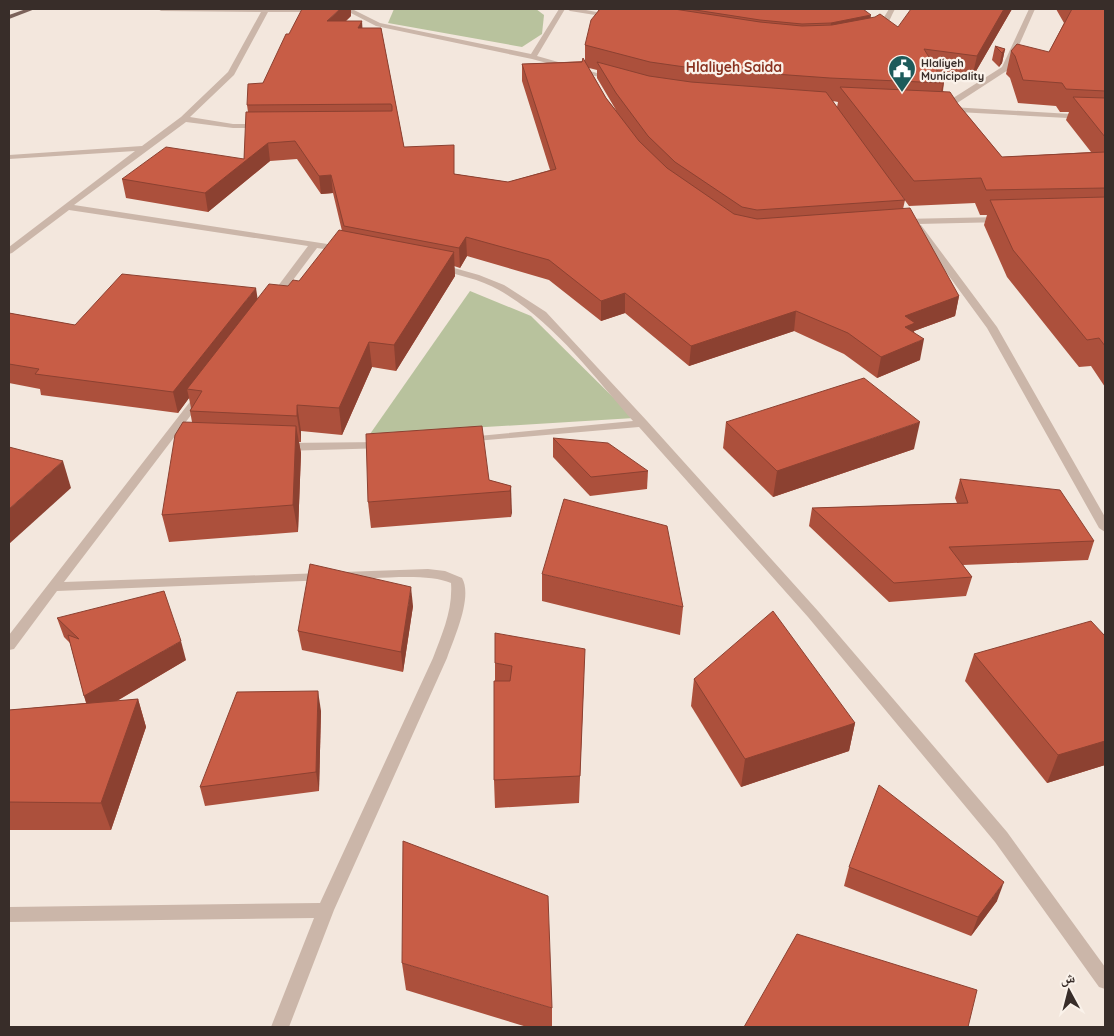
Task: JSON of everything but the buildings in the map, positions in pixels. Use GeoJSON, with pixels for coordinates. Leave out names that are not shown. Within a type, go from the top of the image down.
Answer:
{"type":"FeatureCollection","features":[{"type":"Feature","properties":{"kind":"main road"},"geometry":{"type":"LineString","coordinates":[[9,17],[32,9]]}},
{"type":"Feature","properties":{"kind":"street"},"geometry":{"type":"LineString","coordinates":[[162,9],[321,10]]}},
{"type":"Feature","properties":{"kind":"street"},"geometry":{"type":"LineString","coordinates":[[9,251],[184,119],[230,73],[266,9]]}},
{"type":"Feature","properties":{"kind":"street"},"geometry":{"type":"LineString","coordinates":[[339,10],[359,9]]}},
{"type":"Feature","properties":{"kind":"street"},"geometry":{"type":"LineString","coordinates":[[533,57],[562,9]]}},
{"type":"Feature","properties":{"kind":"street"},"geometry":{"type":"LineString","coordinates":[[570,9],[626,18]]}},
{"type":"Feature","properties":{"kind":"street"},"geometry":{"type":"LineString","coordinates":[[869,36],[881,28],[892,9]]}},
{"type":"Feature","properties":{"kind":"street"},"geometry":{"type":"LineString","coordinates":[[942,109],[1005,68],[1032,9]]}},
{"type":"Feature","properties":{"kind":"street"},"geometry":{"type":"LineString","coordinates":[[349,10],[378,25],[533,57],[590,77],[623,82]]}},
{"type":"Feature","properties":{"kind":"street"},"geometry":{"type":"LineString","coordinates":[[933,109],[1105,118]]}},
{"type":"Feature","properties":{"kind":"street"},"geometry":{"type":"LineString","coordinates":[[184,119],[233,126],[272,126]]}},
{"type":"Feature","properties":{"kind":"street"},"geometry":{"type":"LineString","coordinates":[[9,157],[144,148]]}},
{"type":"Feature","properties":{"kind":"street"},"geometry":{"type":"LineString","coordinates":[[68,207],[352,251]]}},
{"type":"Feature","properties":{"kind":"street"},"geometry":{"type":"LineString","coordinates":[[911,218],[992,327],[1066,454],[1105,528]]}},
{"type":"Feature","properties":{"kind":"street"},"geometry":{"type":"LineString","coordinates":[[896,223],[911,218],[1010,219]]}},
{"type":"Feature","properties":{"kind":"street"},"geometry":{"type":"LineString","coordinates":[[267,307],[315,244]]}},
{"type":"Feature","properties":{"kind":"street"},"geometry":{"type":"LineString","coordinates":[[426,264],[476,277],[501,287],[542,314],[643,423],[813,614],[1001,837],[1105,981]]}},
{"type":"Feature","properties":{"kind":"street"},"geometry":{"type":"LineString","coordinates":[[9,645],[171,441],[208,386]]}},
{"type":"Feature","properties":{"kind":"street"},"geometry":{"type":"LineString","coordinates":[[452,442],[643,423]]}},
{"type":"Feature","properties":{"kind":"street"},"geometry":{"type":"LineString","coordinates":[[271,446],[394,446]]}},
{"type":"Feature","properties":{"kind":"street"},"geometry":{"type":"LineString","coordinates":[[54,587],[428,573],[445,575],[457,581],[459,590],[454,615],[440,658],[325,910],[280,1027]]}},
{"type":"Feature","properties":{"kind":"street"},"geometry":{"type":"LineString","coordinates":[[9,915],[325,910]]}},
{"type":"Feature","properties":{"kind":"green space"},"geometry":{"type":"Polygon","coordinates":[[[394,9],[536,9],[544,15],[542,34],[522,47],[388,23],[394,9]]]}},
{"type":"Feature","properties":{"kind":"green space"},"geometry":{"type":"Polygon","coordinates":[[[470,291],[531,316],[634,418],[370,434],[470,291]]]}},
{"type":"Feature","properties":{"kind":"place","name":"Hlaliyeh Municipality"},"geometry":{"type":"Point","coordinates":[902,93]}},
{"type":"Feature","properties":{"kind":"district","name":"Hlaliyeh Saida"},"geometry":{"type":"Point","coordinates":[734,67]}}]}
